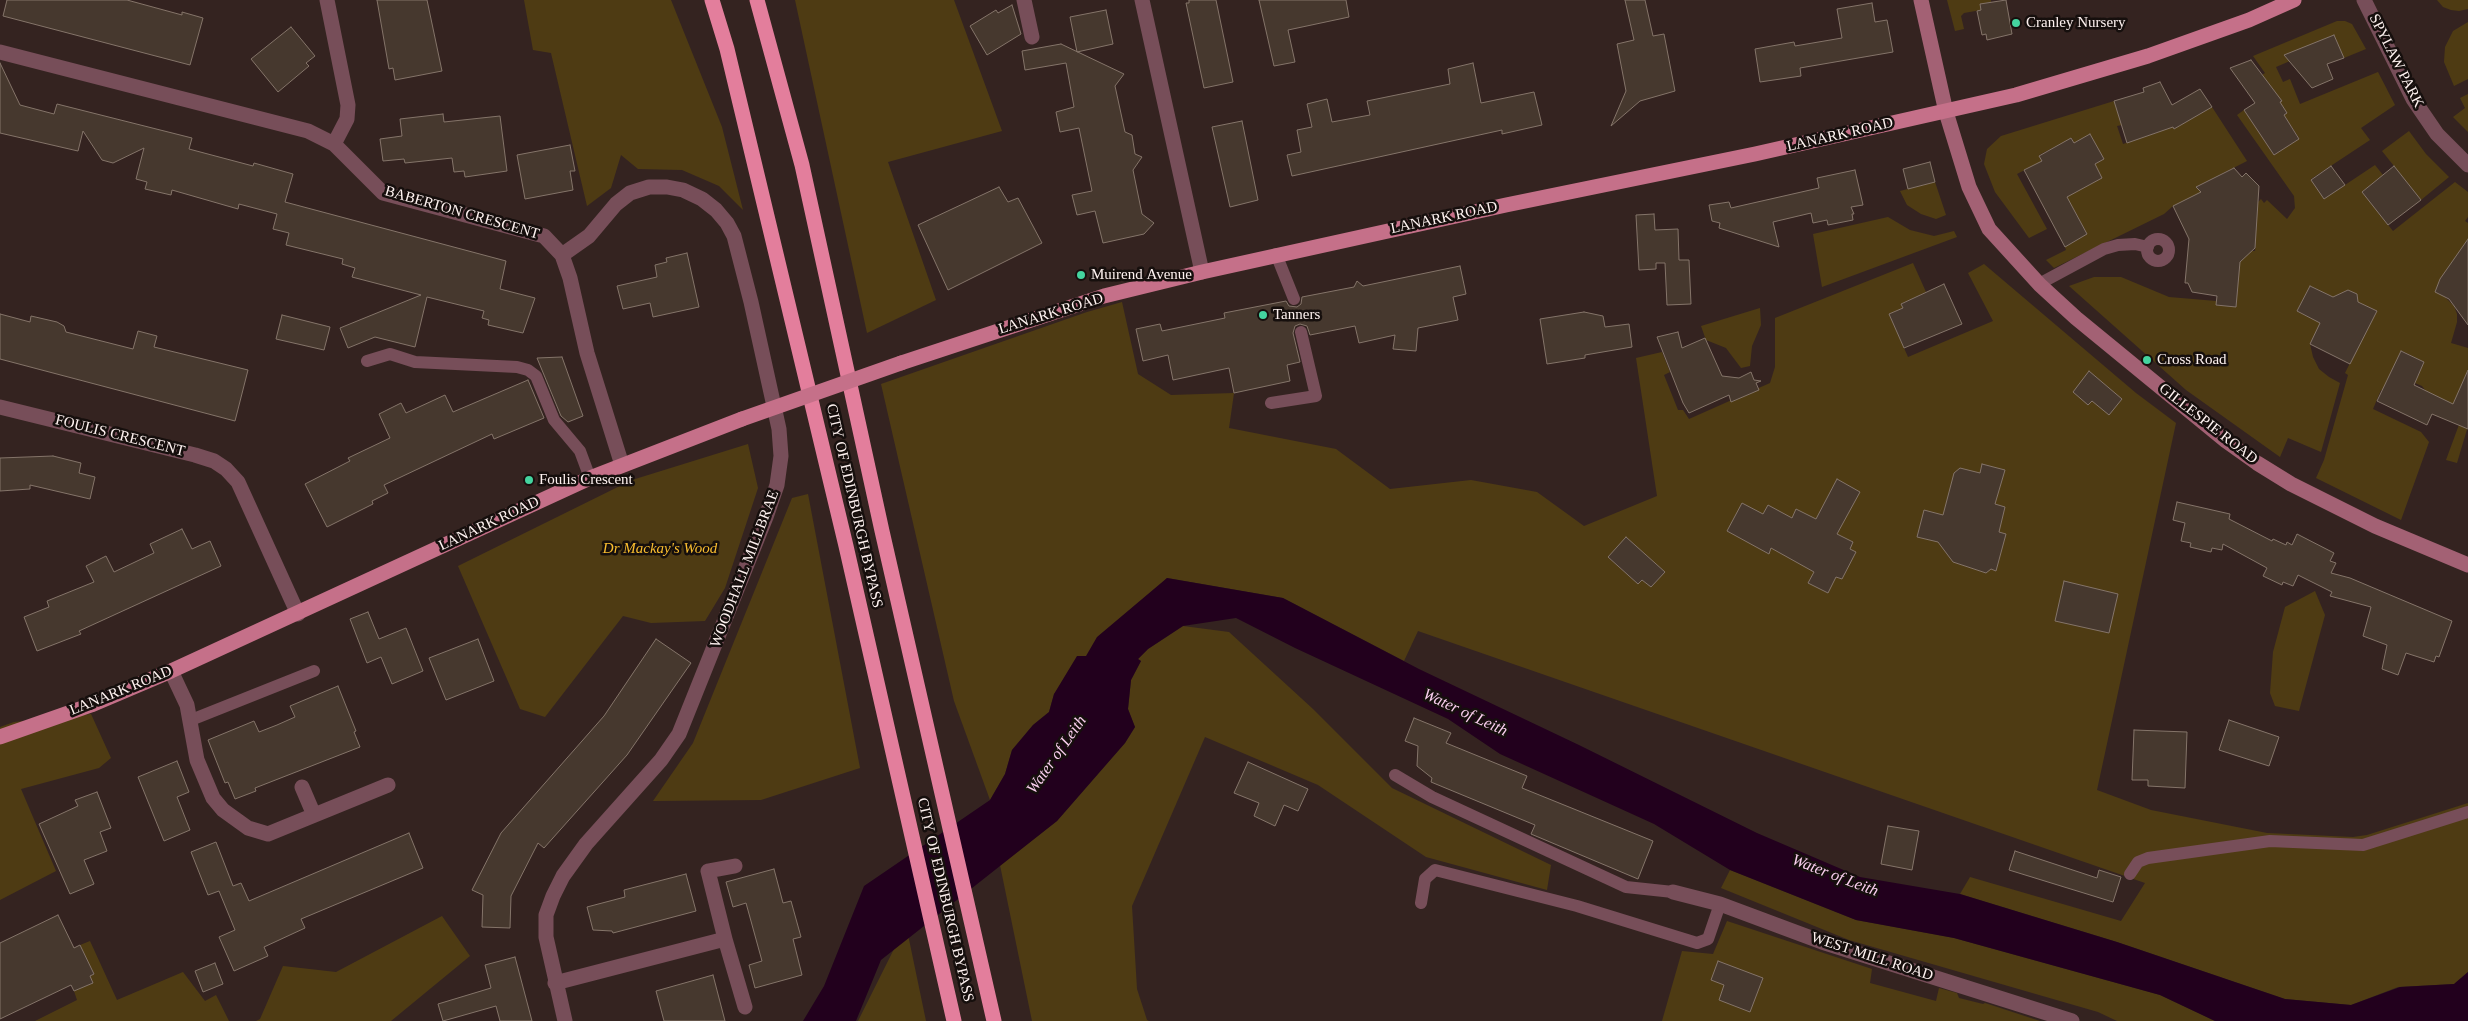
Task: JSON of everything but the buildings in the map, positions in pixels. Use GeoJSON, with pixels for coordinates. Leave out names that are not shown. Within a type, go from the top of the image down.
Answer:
{"type":"FeatureCollection","features":[{"type":"Feature","properties":{"kind":"highway"},"geometry":{"type":"LineString","coordinates":[[704,0],[726,49]]}},
{"type":"Feature","properties":{"kind":"highway","name":"CITY OF EDINBURGH BYPASS"},"geometry":{"type":"LineString","coordinates":[[712,0],[726,49],[846,546],[954,1021]]}},
{"type":"Feature","properties":{"kind":"highway","name":"CITY OF EDINBURGH BYPASS"},"geometry":{"type":"LineString","coordinates":[[757,0],[769,36],[802,165],[882,531],[994,1021]]}},
{"type":"Feature","properties":{"kind":"highway"},"geometry":{"type":"LineString","coordinates":[[764,0],[769,36]]}},
{"type":"Feature","properties":{"kind":"main road","name":"GILLESPIE ROAD"},"geometry":{"type":"LineString","coordinates":[[1921,0],[1946,112],[1969,187],[1989,229],[2039,284],[2076,318],[2226,441],[2257,463],[2291,484],[2375,526],[2468,565]]}},
{"type":"Feature","properties":{"kind":"main road","name":"LANARK ROAD"},"geometry":{"type":"LineString","coordinates":[[0,737],[91,705],[171,671],[622,465],[742,419],[901,363],[1104,296],[1276,254],[1946,112],[2033,91],[2148,56],[2249,20],[2294,0]]}},
{"type":"Feature","properties":{"kind":"street"},"geometry":{"type":"LineString","coordinates":[[327,0],[348,105],[348,119],[334,144]]}},
{"type":"Feature","properties":{"kind":"street"},"geometry":{"type":"LineString","coordinates":[[1024,0],[1032,37]]}},
{"type":"Feature","properties":{"kind":"street"},"geometry":{"type":"LineString","coordinates":[[1142,0],[1202,272]]}},
{"type":"Feature","properties":{"kind":"street","name":"SPYLAW PARK"},"geometry":{"type":"LineString","coordinates":[[2364,0],[2413,99],[2437,134],[2468,165]]}},
{"type":"Feature","properties":{"kind":"street","name":"BABERTON CRESCENT"},"geometry":{"type":"LineString","coordinates":[[0,52],[308,131],[334,144],[383,193],[544,236],[562,255],[570,278],[587,353],[622,465]]}},
{"type":"Feature","properties":{"kind":"street","name":"WOODHALL MILLBRAE"},"geometry":{"type":"LineString","coordinates":[[562,255],[589,236],[616,204],[630,193],[649,187],[667,187],[683,190],[702,199],[716,210],[727,223],[734,236],[751,302],[779,429],[781,456],[777,485],[766,517],[679,734],[661,760],[586,844],[563,876],[553,896],[546,915],[546,937],[565,1021]]}},
{"type":"Feature","properties":{"kind":"street","name":"FOULIS CRESCENT"},"geometry":{"type":"LineString","coordinates":[[0,407],[195,454],[214,461],[226,469],[238,482],[298,614]]}},
{"type":"Feature","properties":{"kind":"street"},"geometry":{"type":"LineString","coordinates":[[171,671],[187,704],[197,760],[213,798],[223,810],[248,828],[268,834],[388,785]]}},
{"type":"Feature","properties":{"kind":"street"},"geometry":{"type":"LineString","coordinates":[[302,787],[314,815]]}},
{"type":"Feature","properties":{"kind":"street"},"geometry":{"type":"LineString","coordinates":[[735,866],[708,871],[745,1007]]}},
{"type":"Feature","properties":{"kind":"street","name":"WEST MILL ROAD"},"geometry":{"type":"LineString","coordinates":[[1672,892],[1720,904],[1822,942],[2072,1021]]}},
{"type":"Feature","properties":{"kind":"street"},"geometry":{"type":"LineString","coordinates":[[555,983],[725,938]]}},
{"type":"Feature","properties":{"kind":"lane"},"geometry":{"type":"LineString","coordinates":[[2039,284],[2104,249],[2118,245],[2134,244],[2148,247]]}},
{"type":"Feature","properties":{"kind":"lane"},"geometry":{"type":"LineString","coordinates":[[1276,254],[1294,299]]}},
{"type":"Feature","properties":{"kind":"lane"},"geometry":{"type":"LineString","coordinates":[[1272,403],[1316,396],[1301,332]]}},
{"type":"Feature","properties":{"kind":"lane"},"geometry":{"type":"LineString","coordinates":[[367,361],[390,354],[415,362],[517,367],[528,370],[536,376],[554,420],[580,451],[590,478]]}},
{"type":"Feature","properties":{"kind":"lane"},"geometry":{"type":"LineString","coordinates":[[191,720],[314,671]]}},
{"type":"Feature","properties":{"kind":"lane"},"geometry":{"type":"LineString","coordinates":[[1394,775],[1432,797],[1626,887],[1672,892]]}},
{"type":"Feature","properties":{"kind":"lane"},"geometry":{"type":"LineString","coordinates":[[2130,874],[2138,862],[2148,858],[2270,841],[2363,845],[2468,812]]}},
{"type":"Feature","properties":{"kind":"lane"},"geometry":{"type":"LineString","coordinates":[[1421,903],[1425,878],[1435,870],[1577,906],[1696,943],[1708,939],[1720,904]]}},
{"type":"Feature","properties":{"kind":"green space"},"geometry":{"type":"Polygon","coordinates":[[[524,0],[671,0],[722,127],[743,210],[719,186],[682,170],[638,169],[621,155],[611,188],[587,206],[551,53],[533,50],[524,0]]]}},
{"type":"Feature","properties":{"kind":"green space"},"geometry":{"type":"Polygon","coordinates":[[[795,0],[954,0],[1002,131],[888,162],[936,300],[867,333],[795,0]]]}},
{"type":"Feature","properties":{"kind":"green space"},"geometry":{"type":"Polygon","coordinates":[[[1947,0],[1991,0],[1991,2],[1980,4],[1981,10],[1964,13],[1961,16],[1964,29],[1955,31],[1947,0]]]}},
{"type":"Feature","properties":{"kind":"green space"},"geometry":{"type":"Polygon","coordinates":[[[2437,0],[2468,0],[2468,9],[2451,10],[2443,7],[2437,0]]]}},
{"type":"Feature","properties":{"kind":"green space"},"geometry":{"type":"Polygon","coordinates":[[[2337,21],[2345,21],[2352,24],[2366,49],[2344,58],[2334,35],[2288,54],[2290,61],[2276,67],[2283,82],[2290,79],[2300,104],[2378,72],[2395,105],[2361,128],[2370,140],[2311,179],[2324,199],[2375,165],[2383,175],[2362,192],[2393,231],[2455,182],[2468,192],[2468,217],[2465,221],[2468,223],[2468,239],[2440,280],[2443,295],[2454,306],[2457,314],[2457,322],[2451,343],[2468,348],[2468,426],[2457,463],[2446,460],[2467,403],[2456,399],[2447,420],[2432,414],[2425,390],[2422,386],[2415,383],[2424,362],[2402,351],[2384,391],[2381,390],[2373,409],[2421,432],[2429,442],[2401,520],[2316,478],[2324,460],[2348,375],[2345,373],[2376,311],[2362,304],[2359,310],[2357,294],[2348,290],[2343,292],[2339,300],[2310,286],[2297,311],[2312,319],[2322,320],[2310,344],[2313,357],[2319,369],[2340,383],[2321,452],[2288,438],[2280,457],[2186,390],[2069,286],[2094,277],[2121,277],[2169,297],[2216,301],[2216,305],[2236,307],[2240,259],[2248,251],[2255,251],[2257,215],[2217,212],[2192,197],[2173,206],[2164,214],[2054,268],[2046,260],[2066,250],[2065,247],[2087,234],[2076,213],[2054,225],[2074,143],[2072,138],[2039,155],[2042,161],[2017,174],[2047,229],[2029,238],[1995,192],[1984,164],[1987,149],[2001,136],[2114,101],[2122,125],[2117,126],[2123,144],[2159,132],[2151,109],[2160,105],[2174,129],[2212,107],[2247,161],[2196,187],[2209,200],[2249,211],[2261,199],[2264,203],[2267,200],[2287,219],[2295,208],[2294,196],[2237,115],[2244,110],[2274,155],[2299,138],[2284,115],[2287,113],[2262,75],[2265,73],[2253,56],[2337,21]]]}},
{"type":"Feature","properties":{"kind":"green space"},"geometry":{"type":"Polygon","coordinates":[[[2468,22],[2468,79],[2454,86],[2444,62],[2445,47],[2453,31],[2468,22]]]}},
{"type":"Feature","properties":{"kind":"green space"},"geometry":{"type":"Polygon","coordinates":[[[2468,94],[2468,132],[2453,117],[2465,108],[2460,98],[2468,94]]]}},
{"type":"Feature","properties":{"kind":"green space"},"geometry":{"type":"Polygon","coordinates":[[[2409,131],[2426,154],[2449,177],[2421,200],[2382,151],[2409,131]]]}},
{"type":"Feature","properties":{"kind":"green space"},"geometry":{"type":"Polygon","coordinates":[[[1935,182],[1946,215],[1936,219],[1921,214],[1907,205],[1900,191],[1935,182]]]}},
{"type":"Feature","properties":{"kind":"green space"},"geometry":{"type":"Polygon","coordinates":[[[1888,217],[1910,230],[1934,236],[1954,231],[1957,237],[1822,287],[1813,234],[1888,217]]]}},
{"type":"Feature","properties":{"kind":"green space"},"geometry":{"type":"Polygon","coordinates":[[[1913,263],[1926,292],[1901,304],[1903,308],[1889,314],[1908,357],[1993,321],[1968,273],[1984,264],[2136,393],[2176,423],[2097,790],[2151,810],[2267,833],[2353,837],[2367,835],[2468,803],[2468,972],[2454,984],[2398,987],[2351,1005],[2285,999],[2117,942],[1960,894],[1970,877],[2121,921],[2145,883],[1418,631],[1404,661],[1283,598],[1167,578],[1054,694],[1049,712],[1033,725],[1012,750],[1005,774],[990,800],[954,701],[881,384],[1087,312],[1122,302],[1138,374],[1171,395],[1234,393],[1229,428],[1336,449],[1390,489],[1471,480],[1537,492],[1584,526],[1657,496],[1636,358],[1662,352],[1670,372],[1664,375],[1678,410],[1683,410],[1689,419],[1770,383],[1775,367],[1775,318],[1913,263]],[[1608,557],[1638,584],[1642,580],[1651,587],[1665,572],[1608,557]]]}},
{"type":"Feature","properties":{"kind":"green space"},"geometry":{"type":"Polygon","coordinates":[[[1760,308],[1761,325],[1752,346],[1750,366],[1741,368],[1726,348],[1706,340],[1701,326],[1760,308]]]}},
{"type":"Feature","properties":{"kind":"green space","name":"Dr Mackay's Wood"},"geometry":{"type":"Polygon","coordinates":[[[748,444],[758,488],[725,588],[705,621],[651,623],[623,616],[545,717],[520,709],[458,566],[632,480],[748,444]]]}},
{"type":"Feature","properties":{"kind":"green space"},"geometry":{"type":"Polygon","coordinates":[[[808,494],[860,768],[761,800],[653,801],[693,743],[792,498],[808,494]]]}},
{"type":"Feature","properties":{"kind":"green space"},"geometry":{"type":"Polygon","coordinates":[[[2315,591],[2325,615],[2299,711],[2275,706],[2270,693],[2273,652],[2285,607],[2315,591]]]}},
{"type":"Feature","properties":{"kind":"green space"},"geometry":{"type":"Polygon","coordinates":[[[1183,626],[1229,632],[1313,709],[1392,788],[1551,865],[1547,890],[1426,857],[1318,785],[1205,737],[1132,906],[1137,989],[1147,1020],[1149,1021],[1032,1021],[1000,865],[1057,821],[1125,743],[1135,727],[1128,709],[1131,680],[1141,661],[1138,659],[1148,649],[1183,626]]]}},
{"type":"Feature","properties":{"kind":"green space"},"geometry":{"type":"Polygon","coordinates":[[[91,714],[111,758],[99,768],[21,789],[56,871],[0,900],[0,727],[14,722],[91,714]]]}},
{"type":"Feature","properties":{"kind":"green space"},"geometry":{"type":"Polygon","coordinates":[[[1730,870],[1856,920],[1954,938],[2160,995],[2215,1021],[2117,1021],[2098,1012],[1849,940],[1721,888],[1730,870]]]}},
{"type":"Feature","properties":{"kind":"green space"},"geometry":{"type":"Polygon","coordinates":[[[442,916],[470,956],[391,1021],[256,1021],[260,1019],[283,966],[336,972],[442,916]]]}},
{"type":"Feature","properties":{"kind":"green space"},"geometry":{"type":"Polygon","coordinates":[[[1727,921],[1872,969],[1870,983],[1936,1001],[1939,988],[1957,993],[1959,998],[1985,1003],[2040,1021],[1662,1021],[1682,951],[1713,954],[1727,921]]]}},
{"type":"Feature","properties":{"kind":"green space"},"geometry":{"type":"Polygon","coordinates":[[[906,925],[926,1021],[858,1021],[906,925]]]}},
{"type":"Feature","properties":{"kind":"green space"},"geometry":{"type":"Polygon","coordinates":[[[90,941],[117,1000],[183,972],[205,1001],[216,995],[229,1021],[35,1021],[77,1000],[74,991],[93,983],[90,976],[94,974],[80,945],[90,941]]]}},
{"type":"Feature","properties":{"kind":"water","name":"Water of Leith"},"geometry":{"type":"Polygon","coordinates":[[[1167,578],[1283,598],[1419,669],[1757,833],[1860,877],[1960,894],[2117,942],[2285,999],[2351,1005],[2400,987],[2454,984],[2468,972],[2468,1021],[2215,1021],[2160,995],[1954,938],[1856,920],[1730,870],[1654,824],[1500,754],[1448,719],[1295,648],[1236,618],[1183,626],[1148,649],[1138,659],[1141,661],[1131,680],[1128,709],[1135,727],[1125,743],[1057,821],[881,960],[856,1021],[803,1021],[824,986],[864,886],[990,800],[1005,774],[1012,750],[1033,725],[1049,712],[1054,694],[1077,656],[1086,656],[1097,637],[1167,578]]]}},
{"type":"Feature","properties":{"kind":"place","name":"Cranley Nursery"},"geometry":{"type":"Point","coordinates":[2016,23]}},
{"type":"Feature","properties":{"kind":"place","name":"Muirend Avenue"},"geometry":{"type":"Point","coordinates":[1081,275]}},
{"type":"Feature","properties":{"kind":"place","name":"Tanners"},"geometry":{"type":"Point","coordinates":[1263,315]}},
{"type":"Feature","properties":{"kind":"place","name":"Cross Road"},"geometry":{"type":"Point","coordinates":[2147,360]}},
{"type":"Feature","properties":{"kind":"place","name":"Foulis Crescent"},"geometry":{"type":"Point","coordinates":[529,480]}}]}
